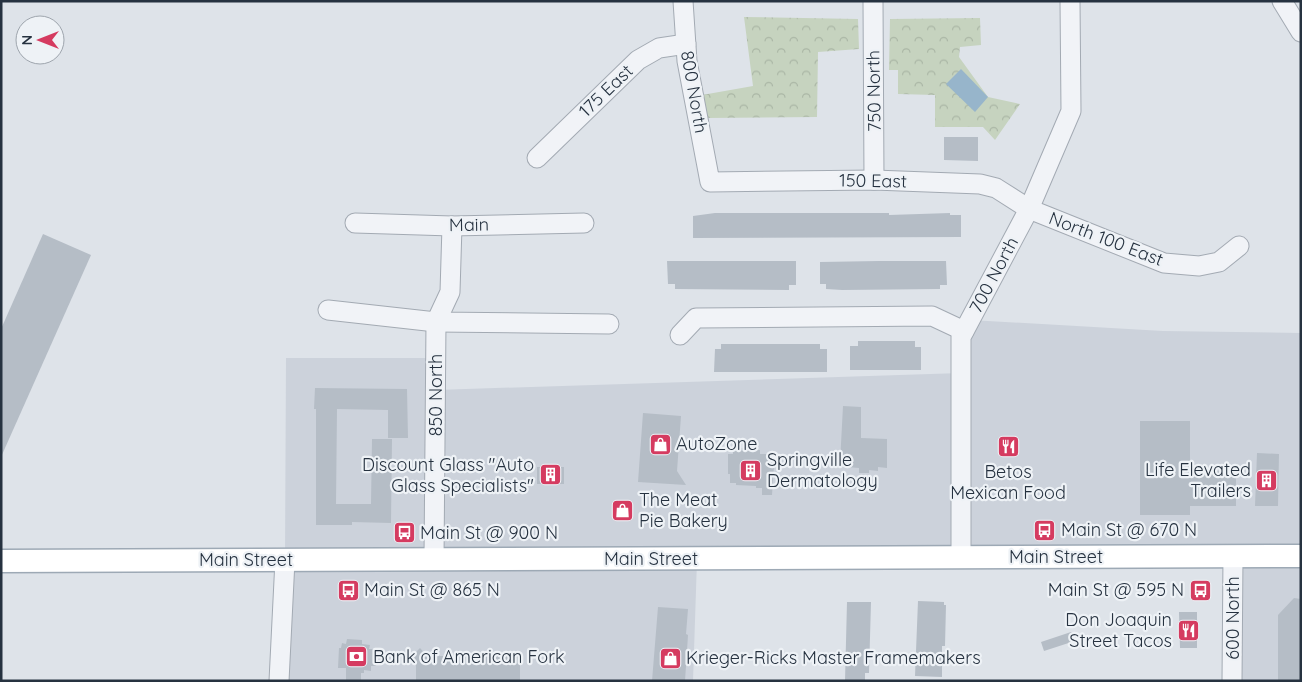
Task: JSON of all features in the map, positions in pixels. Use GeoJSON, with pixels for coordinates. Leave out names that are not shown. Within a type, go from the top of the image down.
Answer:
{"type":"FeatureCollection","features":[{"type":"Feature","properties":{"kind":"main road","name":"Main Street"},"geometry":{"type":"LineString","coordinates":[[1,561],[1301,556]]}},
{"type":"Feature","properties":{"kind":"street","name":"800 North"},"geometry":{"type":"LineString","coordinates":[[682,1],[693,95],[710,182]]}},
{"type":"Feature","properties":{"kind":"street","name":"750 North"},"geometry":{"type":"LineString","coordinates":[[873,1],[874,180]]}},
{"type":"Feature","properties":{"kind":"street","name":"700 North"},"geometry":{"type":"LineString","coordinates":[[961,557],[961,337],[1029,209],[1071,111],[1070,1]]}},
{"type":"Feature","properties":{"kind":"street"},"geometry":{"type":"LineString","coordinates":[[1282,1],[1301,32]]}},
{"type":"Feature","properties":{"kind":"street","name":"175 East"},"geometry":{"type":"LineString","coordinates":[[537,158],[638,60],[659,48],[686,44]]}},
{"type":"Feature","properties":{"kind":"street","name":"150 East"},"geometry":{"type":"LineString","coordinates":[[710,182],[874,180],[980,184],[996,188],[1029,209]]}},
{"type":"Feature","properties":{"kind":"street","name":"North 100 East"},"geometry":{"type":"LineString","coordinates":[[1029,209],[1164,263],[1199,266],[1219,262],[1239,246]]}},
{"type":"Feature","properties":{"kind":"street","name":"Main"},"geometry":{"type":"LineString","coordinates":[[355,223],[452,226],[584,223]]}},
{"type":"Feature","properties":{"kind":"street"},"geometry":{"type":"LineString","coordinates":[[436,322],[450,292],[452,226]]}},
{"type":"Feature","properties":{"kind":"street"},"geometry":{"type":"LineString","coordinates":[[328,310],[436,322],[609,324]]}},
{"type":"Feature","properties":{"kind":"street"},"geometry":{"type":"LineString","coordinates":[[680,335],[696,318],[932,316],[964,331]]}},
{"type":"Feature","properties":{"kind":"street","name":"850 North"},"geometry":{"type":"LineString","coordinates":[[434,558],[436,322]]}},
{"type":"Feature","properties":{"kind":"street","name":"600 North"},"geometry":{"type":"LineString","coordinates":[[1232,681],[1233,556]]}},
{"type":"Feature","properties":{"kind":"street"},"geometry":{"type":"LineString","coordinates":[[279,681],[285,560]]}},
{"type":"Feature","properties":{"kind":"shaded area"},"geometry":{"type":"Polygon","coordinates":[[[970,320],[1163,331],[1301,333],[1301,681],[1232,681],[1233,556],[697,560],[693,681],[289,681],[285,560],[286,358],[436,358],[436,390],[961,373],[970,320]]]}},
{"type":"Feature","properties":{"kind":"green space"},"geometry":{"type":"Polygon","coordinates":[[[744,17],[858,19],[859,49],[818,52],[817,117],[708,118],[702,95],[753,86],[744,17]]]}},
{"type":"Feature","properties":{"kind":"green space"},"geometry":{"type":"Polygon","coordinates":[[[980,18],[981,45],[960,47],[959,57],[988,97],[1020,104],[995,140],[983,127],[935,127],[935,95],[898,94],[898,70],[889,70],[890,19],[980,18]]]}},
{"type":"Feature","properties":{"kind":"water"},"geometry":{"type":"Polygon","coordinates":[[[961,69],[988,97],[975,112],[946,84],[961,69]]]}},
{"type":"Feature","properties":{"kind":"building"},"geometry":{"type":"Polygon","coordinates":[[[944,137],[978,137],[978,161],[944,160],[944,137]]]}},
{"type":"Feature","properties":{"kind":"building"},"geometry":{"type":"Polygon","coordinates":[[[715,213],[889,213],[889,215],[950,213],[950,215],[961,215],[961,237],[693,238],[693,216],[715,213]]]}},
{"type":"Feature","properties":{"kind":"building"},"geometry":{"type":"Polygon","coordinates":[[[43,234],[91,255],[1,457],[1,329],[43,234]]]}},
{"type":"Feature","properties":{"kind":"building"},"geometry":{"type":"Polygon","coordinates":[[[667,261],[796,261],[796,285],[789,285],[789,290],[675,289],[675,284],[668,284],[667,261]]]}},
{"type":"Feature","properties":{"kind":"building"},"geometry":{"type":"Polygon","coordinates":[[[946,261],[947,285],[940,285],[940,289],[842,290],[826,289],[826,284],[820,284],[820,262],[946,261]]]}},
{"type":"Feature","properties":{"kind":"building"},"geometry":{"type":"Polygon","coordinates":[[[858,341],[915,341],[915,347],[921,347],[921,370],[850,370],[850,346],[858,346],[858,341]]]}},
{"type":"Feature","properties":{"kind":"building"},"geometry":{"type":"Polygon","coordinates":[[[721,344],[820,344],[820,349],[827,349],[827,372],[714,372],[715,349],[721,349],[721,344]]]}},
{"type":"Feature","properties":{"kind":"building"},"geometry":{"type":"Polygon","coordinates":[[[315,388],[407,389],[408,438],[388,438],[388,410],[337,409],[336,504],[371,504],[372,439],[392,439],[391,523],[352,522],[352,525],[316,525],[315,388]]]}},
{"type":"Feature","properties":{"kind":"building"},"geometry":{"type":"Polygon","coordinates":[[[843,406],[861,407],[861,438],[887,439],[887,468],[878,467],[878,471],[869,470],[869,473],[859,473],[859,468],[847,467],[847,463],[840,463],[843,406]]]}},
{"type":"Feature","properties":{"kind":"building","name":"AutoZone"},"geometry":{"type":"Polygon","coordinates":[[[643,413],[681,416],[677,471],[686,485],[638,482],[643,413]]]}},
{"type":"Feature","properties":{"kind":"building"},"geometry":{"type":"Polygon","coordinates":[[[1140,421],[1190,421],[1190,472],[1236,471],[1236,506],[1190,506],[1190,515],[1140,515],[1140,421]]]}},
{"type":"Feature","properties":{"kind":"building","name":"Springville Dermatology"},"geometry":{"type":"Polygon","coordinates":[[[733,448],[751,448],[751,450],[760,450],[760,454],[768,454],[768,465],[774,465],[772,495],[762,495],[762,488],[756,488],[756,486],[730,483],[728,454],[733,454],[733,448]]]}},
{"type":"Feature","properties":{"kind":"building","name":"Life Elevated Trailers"},"geometry":{"type":"Polygon","coordinates":[[[1257,453],[1279,454],[1278,506],[1255,506],[1257,453]]]}},
{"type":"Feature","properties":{"kind":"building","name":"Discount Glass \"Auto Glass Specialists\""},"geometry":{"type":"Polygon","coordinates":[[[537,467],[564,467],[564,484],[537,484],[537,467]]]}},
{"type":"Feature","properties":{"kind":"building"},"geometry":{"type":"Polygon","coordinates":[[[1294,598],[1301,599],[1301,681],[1278,681],[1278,615],[1294,598]]]}},
{"type":"Feature","properties":{"kind":"building"},"geometry":{"type":"Polygon","coordinates":[[[918,601],[944,602],[944,605],[946,605],[945,646],[942,646],[942,677],[915,676],[918,601]]]}},
{"type":"Feature","properties":{"kind":"building"},"geometry":{"type":"Polygon","coordinates":[[[847,602],[871,602],[869,673],[865,673],[865,681],[845,681],[847,602]]]}},
{"type":"Feature","properties":{"kind":"building","name":"Krieger-Ricks Master Framemakers"},"geometry":{"type":"Polygon","coordinates":[[[658,607],[688,609],[685,681],[652,681],[658,607]]]}},
{"type":"Feature","properties":{"kind":"building","name":"Don Joaquin Street Tacos"},"geometry":{"type":"Polygon","coordinates":[[[1179,612],[1197,612],[1197,648],[1180,648],[1179,612]]]}},
{"type":"Feature","properties":{"kind":"building"},"geometry":{"type":"Polygon","coordinates":[[[1071,632],[1084,638],[1044,651],[1041,642],[1071,632]]]}},
{"type":"Feature","properties":{"kind":"building","name":"Bank of American Fork"},"geometry":{"type":"Polygon","coordinates":[[[347,639],[362,640],[362,644],[370,645],[369,649],[377,649],[376,666],[371,666],[371,671],[364,670],[364,673],[361,673],[361,681],[346,681],[346,668],[338,668],[339,648],[341,648],[342,643],[346,644],[347,639]]]}},
{"type":"Feature","properties":{"kind":"building"},"geometry":{"type":"Polygon","coordinates":[[[420,648],[427,656],[472,656],[472,653],[508,653],[508,656],[520,656],[520,681],[416,681],[416,664],[410,658],[420,648]]]}},
{"type":"Feature","properties":{"kind":"place","name":"AutoZone"},"geometry":{"type":"Point","coordinates":[660,444]}},
{"type":"Feature","properties":{"kind":"place","name":"Betos Mexican Food"},"geometry":{"type":"Point","coordinates":[1008,447]}},
{"type":"Feature","properties":{"kind":"place","name":"Springville Dermatology"},"geometry":{"type":"Point","coordinates":[751,470]}},
{"type":"Feature","properties":{"kind":"place","name":"Discount Glass \"Auto Glass Specialists\""},"geometry":{"type":"Point","coordinates":[550,475]}},
{"type":"Feature","properties":{"kind":"place","name":"Life Elevated Trailers"},"geometry":{"type":"Point","coordinates":[1267,480]}},
{"type":"Feature","properties":{"kind":"place","name":"The Meat Pie Bakery"},"geometry":{"type":"Point","coordinates":[623,510]}},
{"type":"Feature","properties":{"kind":"place","name":"Main St @ 670 N"},"geometry":{"type":"Point","coordinates":[1045,530]}},
{"type":"Feature","properties":{"kind":"place","name":"Main St @ 900 N"},"geometry":{"type":"Point","coordinates":[404,533]}},
{"type":"Feature","properties":{"kind":"place","name":"Main St @ 865 N"},"geometry":{"type":"Point","coordinates":[348,590]}},
{"type":"Feature","properties":{"kind":"place","name":"Main St @ 595 N"},"geometry":{"type":"Point","coordinates":[1200,590]}},
{"type":"Feature","properties":{"kind":"place","name":"Don Joaquin Street Tacos"},"geometry":{"type":"Point","coordinates":[1188,630]}},
{"type":"Feature","properties":{"kind":"place","name":"Bank of American Fork"},"geometry":{"type":"Point","coordinates":[357,657]}},
{"type":"Feature","properties":{"kind":"place","name":"Krieger-Ricks Master Framemakers"},"geometry":{"type":"Point","coordinates":[670,658]}}]}
